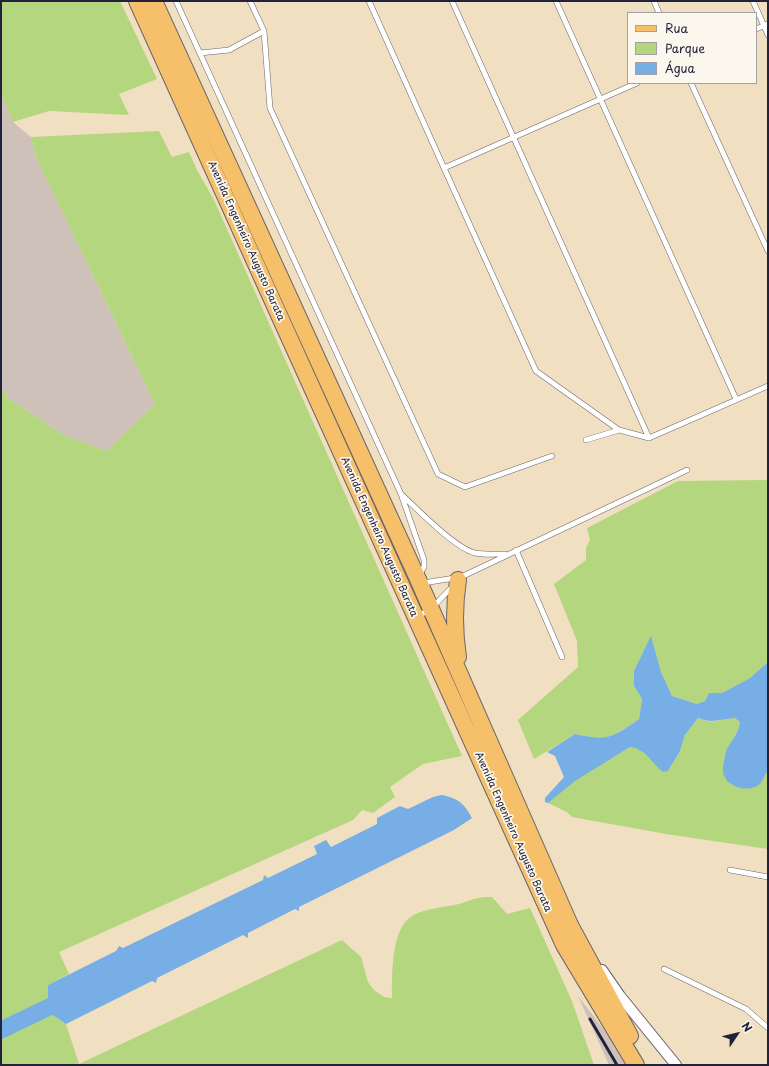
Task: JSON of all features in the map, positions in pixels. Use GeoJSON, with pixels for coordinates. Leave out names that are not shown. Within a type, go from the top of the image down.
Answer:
{"type":"FeatureCollection","features":[{"type":"Feature","properties":{"kind":"main road","name":"Avenida Engenheiro Augusto Barata"},"geometry":{"type":"LineString","coordinates":[[137,1],[413,586],[431,609],[570,925],[647,1065]]}},
{"type":"Feature","properties":{"kind":"main road","name":"Avenida Engenheiro Augusto Barata"},"geometry":{"type":"LineString","coordinates":[[154,1],[413,586],[415,618],[564,945],[636,1065]]}},
{"type":"Feature","properties":{"kind":"main road"},"geometry":{"type":"LineString","coordinates":[[459,579],[455,602],[455,636],[461,678]]}},
{"type":"Feature","properties":{"kind":"street"},"geometry":{"type":"LineString","coordinates":[[570,925],[620,996],[676,1065]]}},
{"type":"Feature","properties":{"kind":"lane"},"geometry":{"type":"LineString","coordinates":[[176,1],[401,494],[424,560],[422,570],[413,586]]}},
{"type":"Feature","properties":{"kind":"lane"},"geometry":{"type":"LineString","coordinates":[[250,1],[264,31],[270,108],[438,474],[465,487],[552,456]]}},
{"type":"Feature","properties":{"kind":"lane"},"geometry":{"type":"LineString","coordinates":[[369,1],[536,371],[619,430],[649,438],[768,386]]}},
{"type":"Feature","properties":{"kind":"lane"},"geometry":{"type":"LineString","coordinates":[[452,1],[649,438]]}},
{"type":"Feature","properties":{"kind":"lane"},"geometry":{"type":"LineString","coordinates":[[556,1],[599,100],[736,399]]}},
{"type":"Feature","properties":{"kind":"lane"},"geometry":{"type":"LineString","coordinates":[[654,1],[659,12]]}},
{"type":"Feature","properties":{"kind":"lane"},"geometry":{"type":"LineString","coordinates":[[752,1],[766,25],[768,35]]}},
{"type":"Feature","properties":{"kind":"lane"},"geometry":{"type":"LineString","coordinates":[[200,53],[229,50],[264,31]]}},
{"type":"Feature","properties":{"kind":"lane"},"geometry":{"type":"LineString","coordinates":[[444,168],[635,84]]}},
{"type":"Feature","properties":{"kind":"lane"},"geometry":{"type":"LineString","coordinates":[[691,84],[768,251]]}},
{"type":"Feature","properties":{"kind":"lane"},"geometry":{"type":"LineString","coordinates":[[586,440],[619,430]]}},
{"type":"Feature","properties":{"kind":"lane"},"geometry":{"type":"LineString","coordinates":[[415,618],[431,609],[459,579],[506,554],[687,470]]}},
{"type":"Feature","properties":{"kind":"lane"},"geometry":{"type":"LineString","coordinates":[[401,494],[454,540],[473,552],[506,554]]}},
{"type":"Feature","properties":{"kind":"lane"},"geometry":{"type":"LineString","coordinates":[[516,550],[562,656]]}},
{"type":"Feature","properties":{"kind":"lane"},"geometry":{"type":"LineString","coordinates":[[413,586],[459,579]]}},
{"type":"Feature","properties":{"kind":"lane"},"geometry":{"type":"LineString","coordinates":[[730,870],[768,877]]}},
{"type":"Feature","properties":{"kind":"lane"},"geometry":{"type":"LineString","coordinates":[[664,969],[746,1009],[768,1028]]}},
{"type":"Feature","properties":{"kind":"shaded area"},"geometry":{"type":"Polygon","coordinates":[[[1,94],[13,122],[31,137],[36,157],[155,404],[107,451],[65,436],[8,398],[1,387],[1,94]]]}},
{"type":"Feature","properties":{"kind":"shaded area"},"geometry":{"type":"Polygon","coordinates":[[[578,996],[631,1065],[609,1065],[578,996]]]}},
{"type":"Feature","properties":{"kind":"green space"},"geometry":{"type":"Polygon","coordinates":[[[1,1],[120,1],[157,79],[119,94],[129,115],[49,111],[13,122],[1,94],[1,1]]]}},
{"type":"Feature","properties":{"kind":"green space"},"geometry":{"type":"Polygon","coordinates":[[[159,131],[172,157],[189,152],[197,170],[214,200],[462,756],[423,764],[390,787],[395,797],[373,813],[362,810],[353,820],[59,952],[69,974],[48,985],[53,1015],[66,1024],[79,1064],[342,940],[361,957],[368,982],[374,990],[384,997],[392,998],[393,967],[396,944],[403,925],[409,918],[425,911],[459,904],[476,898],[492,897],[507,914],[530,908],[572,1001],[594,1065],[1,1065],[1,387],[8,398],[65,436],[107,451],[155,404],[36,157],[31,137],[159,131]]]}},
{"type":"Feature","properties":{"kind":"green space"},"geometry":{"type":"Polygon","coordinates":[[[768,480],[768,662],[750,678],[722,693],[709,693],[705,701],[697,704],[672,696],[661,672],[651,637],[634,686],[642,699],[639,719],[615,734],[609,736],[595,737],[575,734],[534,759],[518,720],[578,667],[577,641],[554,584],[586,560],[586,548],[590,540],[587,528],[678,481],[768,480]]]}},
{"type":"Feature","properties":{"kind":"green space"},"geometry":{"type":"Polygon","coordinates":[[[698,718],[712,721],[735,718],[740,722],[738,730],[725,756],[723,770],[725,779],[764,778],[768,770],[768,849],[666,834],[572,817],[567,812],[548,803],[575,780],[630,747],[643,752],[650,757],[658,768],[668,771],[680,751],[685,735],[698,718]]]}},
{"type":"Feature","properties":{"kind":"water"},"geometry":{"type":"Polygon","coordinates":[[[651,636],[661,672],[672,696],[697,704],[705,701],[709,693],[722,693],[750,678],[768,662],[768,770],[762,781],[759,785],[752,788],[740,788],[730,783],[723,774],[726,751],[737,732],[740,722],[735,718],[707,721],[698,718],[685,735],[680,751],[668,771],[663,772],[645,754],[630,747],[575,781],[548,803],[545,802],[545,798],[564,777],[555,756],[547,752],[575,734],[595,737],[609,736],[616,734],[639,719],[642,699],[634,686],[634,671],[651,636]]]}},
{"type":"Feature","properties":{"kind":"water"},"geometry":{"type":"Polygon","coordinates":[[[441,795],[460,802],[472,818],[454,830],[299,907],[299,911],[295,909],[248,933],[248,938],[243,935],[157,978],[156,983],[152,981],[66,1024],[53,1015],[48,1008],[48,985],[116,951],[119,946],[123,948],[263,880],[264,875],[268,878],[317,854],[314,846],[326,840],[331,847],[377,824],[377,818],[400,806],[408,809],[433,797],[441,795]]]}},
{"type":"Feature","properties":{"kind":"waterway"},"geometry":{"type":"LineString","coordinates":[[1,1030],[68,998]]}},
{"type":"Feature","properties":{"kind":"railway"},"geometry":{"type":"LineString","coordinates":[[590,1019],[617,1065]]}}]}
